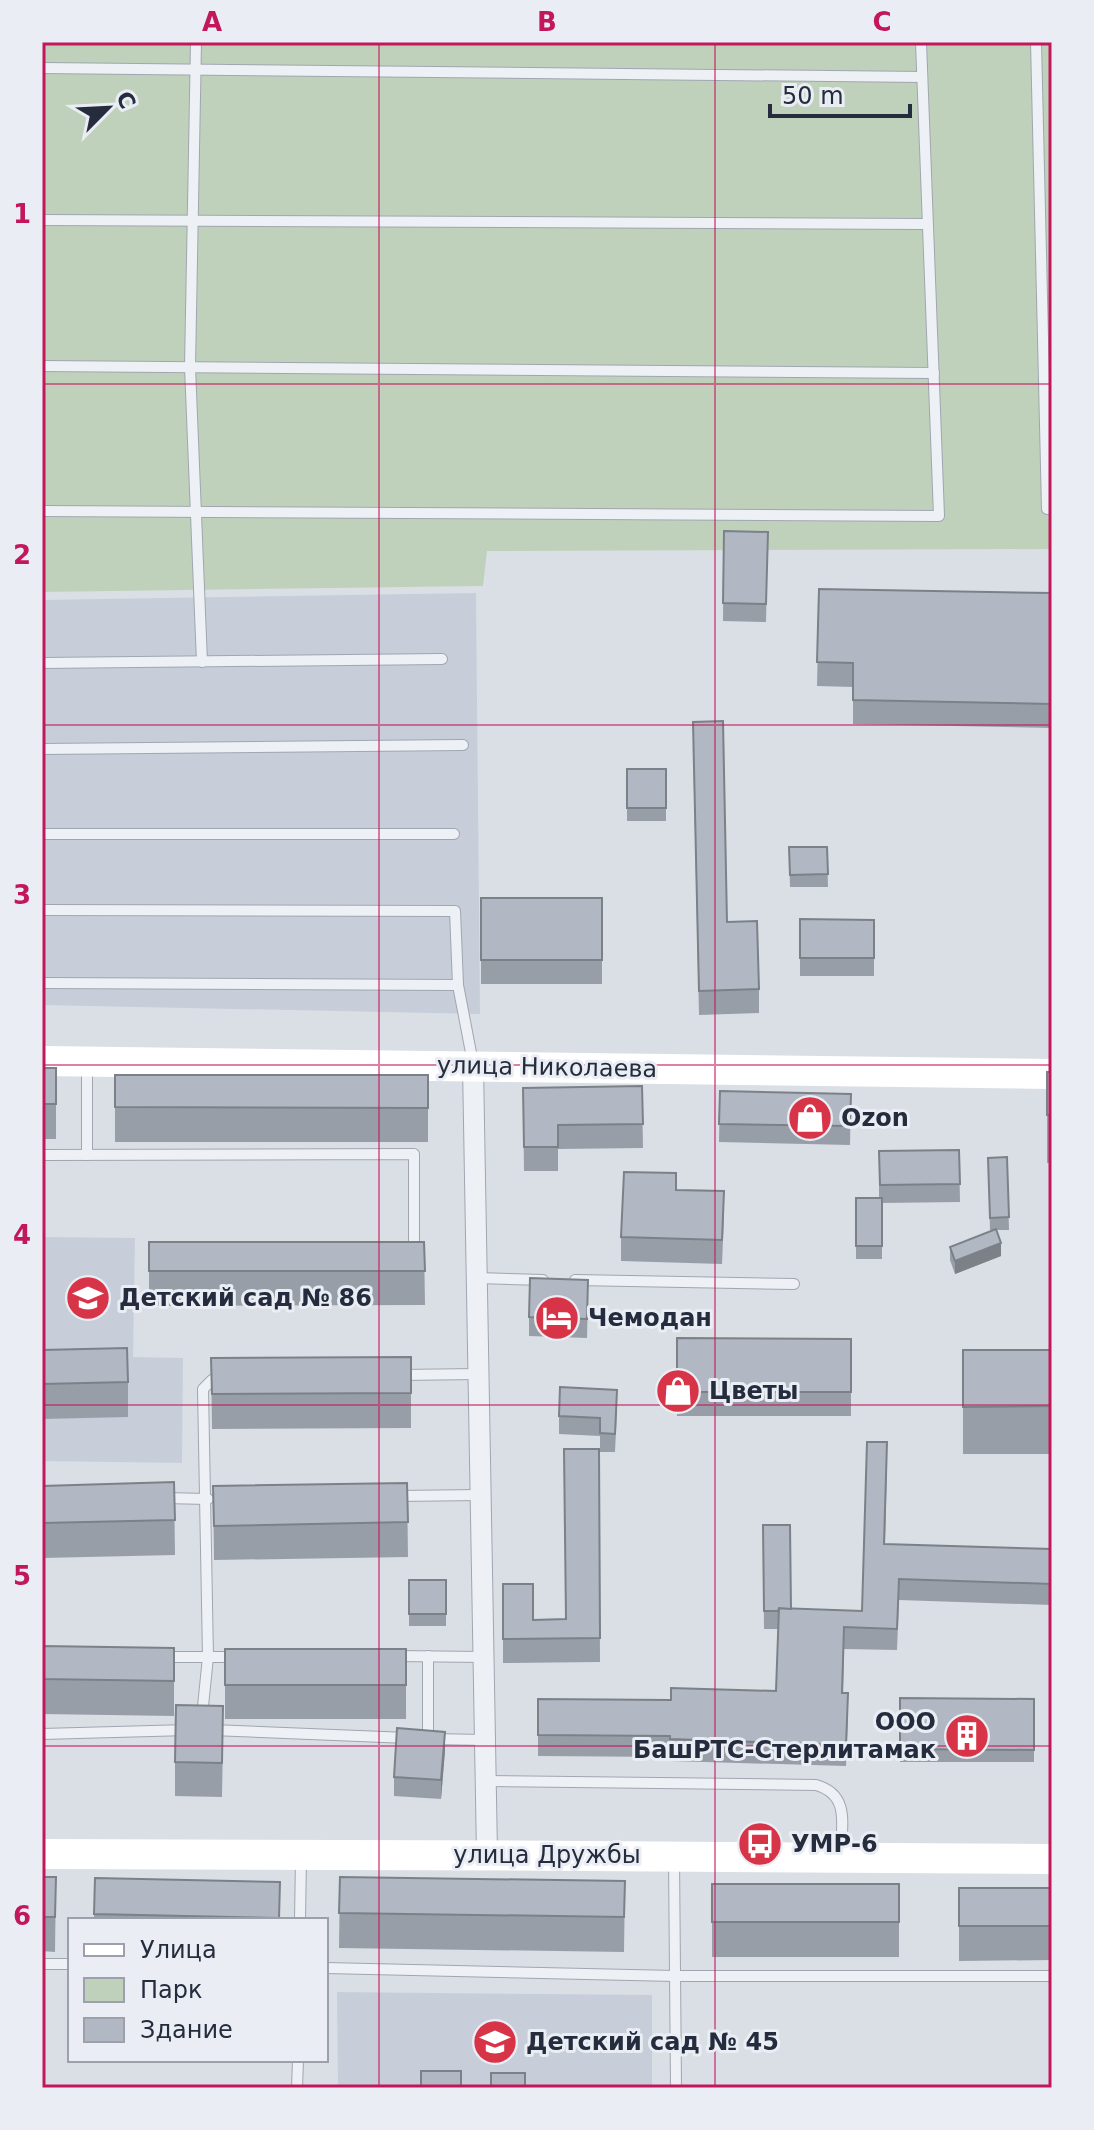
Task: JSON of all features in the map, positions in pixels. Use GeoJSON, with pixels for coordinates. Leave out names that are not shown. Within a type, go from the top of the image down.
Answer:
{"type":"FeatureCollection","features":[{"type":"Feature","properties":{"kind":"main road","name":"улица Николаева"},"geometry":{"type":"LineString","coordinates":[[42,1061],[1052,1074]]}},
{"type":"Feature","properties":{"kind":"main road","name":"улица Дружбы"},"geometry":{"type":"LineString","coordinates":[[42,1854],[1052,1859]]}},
{"type":"Feature","properties":{"kind":"street"},"geometry":{"type":"LineString","coordinates":[[473,1066],[487,1854]]}},
{"type":"Feature","properties":{"kind":"lane"},"geometry":{"type":"LineString","coordinates":[[196,42],[190,367],[202,662]]}},
{"type":"Feature","properties":{"kind":"lane"},"geometry":{"type":"LineString","coordinates":[[42,511],[939,516],[921,42]]}},
{"type":"Feature","properties":{"kind":"lane"},"geometry":{"type":"LineString","coordinates":[[1036,42],[1047,509]]}},
{"type":"Feature","properties":{"kind":"lane"},"geometry":{"type":"LineString","coordinates":[[42,68],[922,77]]}},
{"type":"Feature","properties":{"kind":"lane"},"geometry":{"type":"LineString","coordinates":[[42,220],[927,224]]}},
{"type":"Feature","properties":{"kind":"lane"},"geometry":{"type":"LineString","coordinates":[[42,366],[934,373]]}},
{"type":"Feature","properties":{"kind":"lane"},"geometry":{"type":"LineString","coordinates":[[42,663],[442,659]]}},
{"type":"Feature","properties":{"kind":"lane"},"geometry":{"type":"LineString","coordinates":[[42,749],[463,745]]}},
{"type":"Feature","properties":{"kind":"lane"},"geometry":{"type":"LineString","coordinates":[[42,834],[454,834]]}},
{"type":"Feature","properties":{"kind":"lane"},"geometry":{"type":"LineString","coordinates":[[42,910],[455,911],[458,985],[473,1066]]}},
{"type":"Feature","properties":{"kind":"lane"},"geometry":{"type":"LineString","coordinates":[[42,983],[458,985]]}},
{"type":"Feature","properties":{"kind":"lane"},"geometry":{"type":"LineString","coordinates":[[87,1062],[87,1155]]}},
{"type":"Feature","properties":{"kind":"lane"},"geometry":{"type":"LineString","coordinates":[[42,1155],[414,1154],[414,1256],[398,1256]]}},
{"type":"Feature","properties":{"kind":"lane"},"geometry":{"type":"LineString","coordinates":[[477,1278],[794,1284]]}},
{"type":"Feature","properties":{"kind":"lane"},"geometry":{"type":"LineString","coordinates":[[387,1375],[478,1374]]}},
{"type":"Feature","properties":{"kind":"lane"},"geometry":{"type":"LineString","coordinates":[[201,1730],[208,1657],[203,1389],[212,1380],[234,1378]]}},
{"type":"Feature","properties":{"kind":"lane"},"geometry":{"type":"LineString","coordinates":[[389,1496],[480,1495]]}},
{"type":"Feature","properties":{"kind":"lane"},"geometry":{"type":"LineString","coordinates":[[146,1498],[220,1499]]}},
{"type":"Feature","properties":{"kind":"lane"},"geometry":{"type":"LineString","coordinates":[[381,1656],[483,1657]]}},
{"type":"Feature","properties":{"kind":"lane"},"geometry":{"type":"LineString","coordinates":[[428,1656],[428,1739]]}},
{"type":"Feature","properties":{"kind":"lane"},"geometry":{"type":"LineString","coordinates":[[148,1658],[240,1657]]}},
{"type":"Feature","properties":{"kind":"lane"},"geometry":{"type":"LineString","coordinates":[[42,1734],[201,1730],[485,1740]]}},
{"type":"Feature","properties":{"kind":"lane"},"geometry":{"type":"LineString","coordinates":[[485,1781],[816,1785],[827,1788],[842,1807],[840,1857]]}},
{"type":"Feature","properties":{"kind":"lane"},"geometry":{"type":"LineString","coordinates":[[674,1855],[676,2088]]}},
{"type":"Feature","properties":{"kind":"lane"},"geometry":{"type":"LineString","coordinates":[[300,1918],[301,1856]]}},
{"type":"Feature","properties":{"kind":"lane"},"geometry":{"type":"LineString","coordinates":[[42,1964],[68,1964]]}},
{"type":"Feature","properties":{"kind":"lane"},"geometry":{"type":"LineString","coordinates":[[328,1968],[675,1976],[1052,1976]]}},
{"type":"Feature","properties":{"kind":"lane"},"geometry":{"type":"LineString","coordinates":[[297,2088],[298,2062]]}},
{"type":"Feature","properties":{"kind":"shaded area"},"geometry":{"type":"Polygon","coordinates":[[[476,593],[480,1014],[42,1005],[42,600],[476,593]]]}},
{"type":"Feature","properties":{"kind":"shaded area","name":"Детский сад № 86"},"geometry":{"type":"Polygon","coordinates":[[[42,1237],[135,1238],[133,1357],[183,1358],[182,1463],[42,1461],[42,1237]]]}},
{"type":"Feature","properties":{"kind":"shaded area","name":"Детский сад № 45"},"geometry":{"type":"Polygon","coordinates":[[[337,1992],[652,1995],[652,2088],[338,2088],[337,1992]]]}},
{"type":"Feature","properties":{"kind":"green space"},"geometry":{"type":"Polygon","coordinates":[[[42,42],[1052,42],[1052,549],[487,551],[483,586],[42,592],[42,42]]]}},
{"type":"Feature","properties":{"kind":"building"},"geometry":{"type":"Polygon","coordinates":[[[724,531],[768,532],[766,604],[723,603],[724,531]]]}},
{"type":"Feature","properties":{"kind":"building"},"geometry":{"type":"Polygon","coordinates":[[[819,589],[1052,593],[1052,704],[853,700],[853,663],[817,662],[819,589]]]}},
{"type":"Feature","properties":{"kind":"building"},"geometry":{"type":"Polygon","coordinates":[[[723,721],[727,922],[757,921],[759,989],[699,991],[693,722],[723,721]]]}},
{"type":"Feature","properties":{"kind":"building"},"geometry":{"type":"Polygon","coordinates":[[[627,769],[666,769],[666,808],[627,808],[627,769]]]}},
{"type":"Feature","properties":{"kind":"building"},"geometry":{"type":"Polygon","coordinates":[[[789,847],[827,847],[828,874],[790,875],[789,847]]]}},
{"type":"Feature","properties":{"kind":"building"},"geometry":{"type":"Polygon","coordinates":[[[481,898],[602,898],[602,960],[481,960],[481,898]]]}},
{"type":"Feature","properties":{"kind":"building"},"geometry":{"type":"Polygon","coordinates":[[[800,919],[874,920],[874,958],[800,958],[800,919]]]}},
{"type":"Feature","properties":{"kind":"building"},"geometry":{"type":"Polygon","coordinates":[[[42,1068],[56,1068],[56,1104],[42,1104],[42,1068]]]}},
{"type":"Feature","properties":{"kind":"building"},"geometry":{"type":"Polygon","coordinates":[[[1047,1072],[1052,1072],[1052,1115],[1047,1115],[1047,1072]]]}},
{"type":"Feature","properties":{"kind":"building"},"geometry":{"type":"Polygon","coordinates":[[[115,1075],[428,1075],[428,1108],[115,1107],[115,1075]]]}},
{"type":"Feature","properties":{"kind":"building"},"geometry":{"type":"Polygon","coordinates":[[[642,1086],[643,1124],[558,1125],[558,1147],[524,1147],[523,1088],[642,1086]]]}},
{"type":"Feature","properties":{"kind":"building"},"geometry":{"type":"Polygon","coordinates":[[[720,1091],[851,1094],[850,1126],[719,1124],[720,1091]]]}},
{"type":"Feature","properties":{"kind":"building"},"geometry":{"type":"Polygon","coordinates":[[[959,1150],[960,1184],[880,1185],[879,1151],[959,1150]]]}},
{"type":"Feature","properties":{"kind":"building"},"geometry":{"type":"Polygon","coordinates":[[[1007,1157],[1009,1217],[990,1218],[988,1158],[1007,1157]]]}},
{"type":"Feature","properties":{"kind":"building"},"geometry":{"type":"Polygon","coordinates":[[[624,1172],[676,1173],[676,1190],[724,1191],[722,1240],[621,1237],[624,1172]]]}},
{"type":"Feature","properties":{"kind":"building"},"geometry":{"type":"Polygon","coordinates":[[[856,1198],[882,1198],[882,1246],[856,1246],[856,1198]]]}},
{"type":"Feature","properties":{"kind":"building"},"geometry":{"type":"Polygon","coordinates":[[[996,1229],[1001,1243],[955,1261],[950,1247],[996,1229]]]}},
{"type":"Feature","properties":{"kind":"building"},"geometry":{"type":"Polygon","coordinates":[[[149,1242],[424,1242],[425,1271],[149,1271],[149,1242]]]}},
{"type":"Feature","properties":{"kind":"building"},"geometry":{"type":"Polygon","coordinates":[[[530,1278],[588,1280],[587,1319],[529,1317],[530,1278]]]}},
{"type":"Feature","properties":{"kind":"building"},"geometry":{"type":"Polygon","coordinates":[[[677,1338],[851,1339],[851,1392],[677,1392],[677,1338]]]}},
{"type":"Feature","properties":{"kind":"building"},"geometry":{"type":"Polygon","coordinates":[[[127,1348],[128,1382],[42,1384],[42,1350],[127,1348]]]}},
{"type":"Feature","properties":{"kind":"building"},"geometry":{"type":"Polygon","coordinates":[[[963,1350],[1052,1350],[1052,1406],[963,1407],[963,1350]]]}},
{"type":"Feature","properties":{"kind":"building"},"geometry":{"type":"Polygon","coordinates":[[[411,1357],[411,1393],[212,1394],[211,1358],[411,1357]]]}},
{"type":"Feature","properties":{"kind":"building"},"geometry":{"type":"Polygon","coordinates":[[[560,1387],[617,1390],[615,1434],[600,1433],[600,1418],[559,1416],[560,1387]]]}},
{"type":"Feature","properties":{"kind":"building"},"geometry":{"type":"Polygon","coordinates":[[[867,1442],[887,1442],[884,1544],[1052,1549],[1052,1584],[899,1579],[897,1629],[844,1627],[842,1693],[848,1693],[846,1745],[670,1739],[670,1736],[538,1735],[538,1699],[671,1700],[671,1688],[776,1691],[779,1608],[862,1611],[867,1442]]]}},
{"type":"Feature","properties":{"kind":"building"},"geometry":{"type":"Polygon","coordinates":[[[564,1449],[599,1449],[600,1638],[503,1639],[503,1584],[533,1584],[533,1620],[566,1619],[564,1449]]]}},
{"type":"Feature","properties":{"kind":"building"},"geometry":{"type":"Polygon","coordinates":[[[174,1482],[175,1520],[42,1523],[42,1486],[174,1482]]]}},
{"type":"Feature","properties":{"kind":"building"},"geometry":{"type":"Polygon","coordinates":[[[407,1483],[408,1522],[214,1526],[213,1486],[407,1483]]]}},
{"type":"Feature","properties":{"kind":"building"},"geometry":{"type":"Polygon","coordinates":[[[763,1525],[790,1525],[791,1609],[764,1611],[763,1525]]]}},
{"type":"Feature","properties":{"kind":"building"},"geometry":{"type":"Polygon","coordinates":[[[409,1580],[446,1580],[446,1614],[409,1614],[409,1580]]]}},
{"type":"Feature","properties":{"kind":"building"},"geometry":{"type":"Polygon","coordinates":[[[42,1646],[174,1648],[174,1681],[42,1679],[42,1646]]]}},
{"type":"Feature","properties":{"kind":"building"},"geometry":{"type":"Polygon","coordinates":[[[225,1649],[406,1649],[406,1685],[225,1685],[225,1649]]]}},
{"type":"Feature","properties":{"kind":"building","name":"ООО БашРТС-Стерлитамак"},"geometry":{"type":"Polygon","coordinates":[[[900,1698],[1034,1699],[1034,1750],[900,1749],[900,1698]]]}},
{"type":"Feature","properties":{"kind":"building"},"geometry":{"type":"Polygon","coordinates":[[[176,1705],[223,1706],[222,1763],[175,1762],[176,1705]]]}},
{"type":"Feature","properties":{"kind":"building"},"geometry":{"type":"Polygon","coordinates":[[[397,1728],[445,1732],[441,1780],[394,1777],[397,1728]]]}},
{"type":"Feature","properties":{"kind":"building"},"geometry":{"type":"Polygon","coordinates":[[[42,1877],[56,1877],[55,1917],[42,1917],[42,1877]]]}},
{"type":"Feature","properties":{"kind":"building"},"geometry":{"type":"Polygon","coordinates":[[[340,1877],[625,1881],[624,1917],[339,1913],[340,1877]]]}},
{"type":"Feature","properties":{"kind":"building"},"geometry":{"type":"Polygon","coordinates":[[[95,1878],[280,1882],[279,1918],[94,1914],[95,1878]]]}},
{"type":"Feature","properties":{"kind":"building"},"geometry":{"type":"Polygon","coordinates":[[[712,1884],[899,1884],[899,1922],[712,1922],[712,1884]]]}},
{"type":"Feature","properties":{"kind":"building"},"geometry":{"type":"Polygon","coordinates":[[[959,1888],[1052,1888],[1052,1926],[959,1926],[959,1888]]]}},
{"type":"Feature","properties":{"kind":"building"},"geometry":{"type":"Polygon","coordinates":[[[421,2071],[461,2071],[461,2088],[421,2088],[421,2071]]]}},
{"type":"Feature","properties":{"kind":"building"},"geometry":{"type":"Polygon","coordinates":[[[491,2073],[525,2073],[525,2088],[491,2088],[491,2073]]]}},
{"type":"Feature","properties":{"kind":"place","name":"Ozon"},"geometry":{"type":"Point","coordinates":[810,1118]}},
{"type":"Feature","properties":{"kind":"place","name":"Детский сад № 86"},"geometry":{"type":"Point","coordinates":[88,1298]}},
{"type":"Feature","properties":{"kind":"place","name":"Чемодан"},"geometry":{"type":"Point","coordinates":[557,1318]}},
{"type":"Feature","properties":{"kind":"place","name":"Цветы"},"geometry":{"type":"Point","coordinates":[678,1391]}},
{"type":"Feature","properties":{"kind":"place","name":"ООО БашРТС-Стерлитамак"},"geometry":{"type":"Point","coordinates":[967,1736]}},
{"type":"Feature","properties":{"kind":"place","name":"УМР-6"},"geometry":{"type":"Point","coordinates":[760,1844]}},
{"type":"Feature","properties":{"kind":"place","name":"Детский сад № 45"},"geometry":{"type":"Point","coordinates":[495,2042]}}]}
